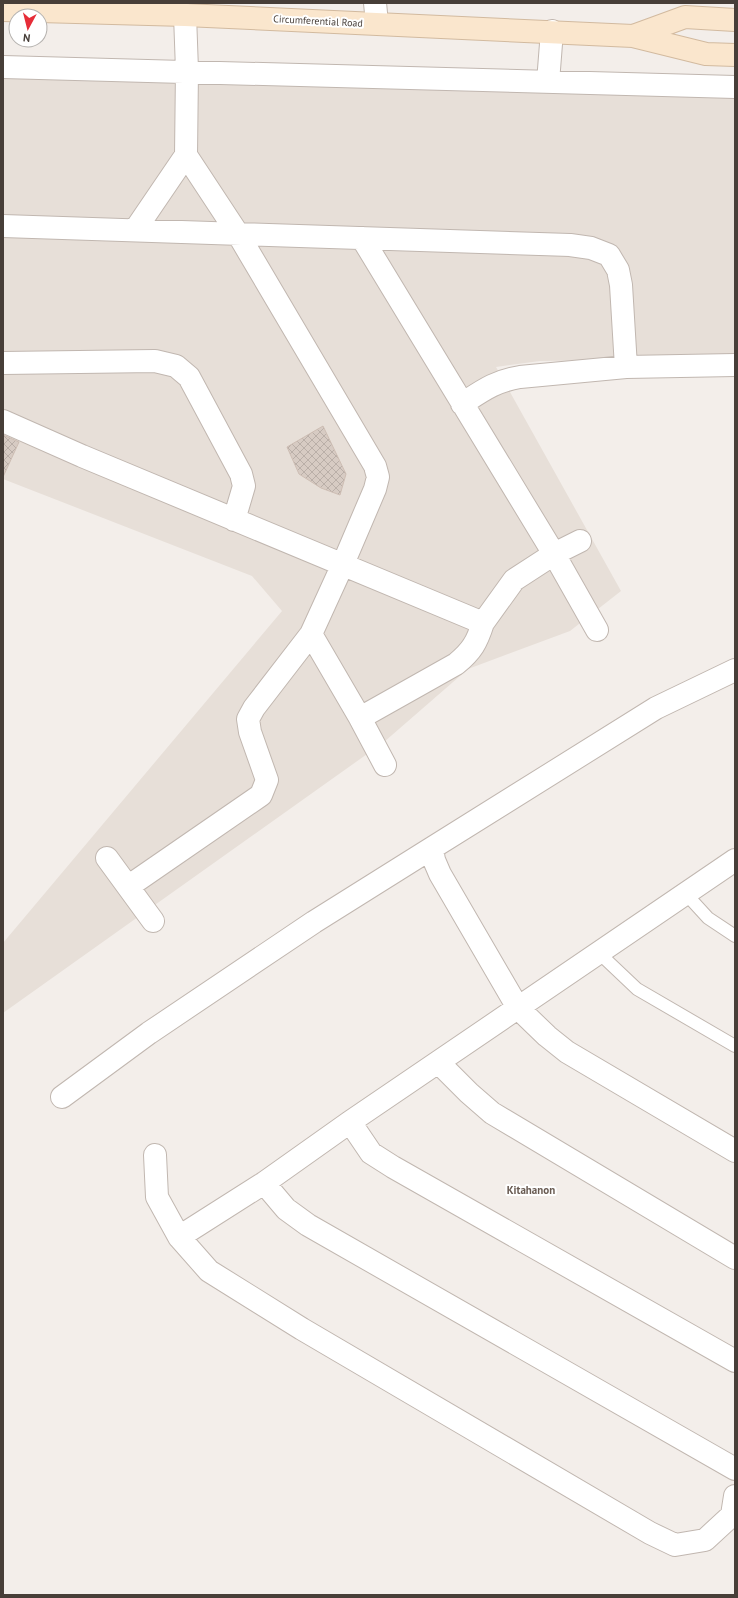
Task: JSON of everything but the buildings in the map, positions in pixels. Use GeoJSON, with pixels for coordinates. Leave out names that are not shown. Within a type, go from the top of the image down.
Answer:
{"type":"FeatureCollection","features":[{"type":"Feature","properties":{"kind":"main road","name":"Circumferential Road"},"geometry":{"type":"LineString","coordinates":[[3,10],[96,8],[185,14],[376,13],[552,31],[633,36],[706,54],[735,55]]}},
{"type":"Feature","properties":{"kind":"main road","name":"Circumferential Road"},"geometry":{"type":"LineString","coordinates":[[633,36],[685,17],[735,20]]}},
{"type":"Feature","properties":{"kind":"street"},"geometry":{"type":"LineString","coordinates":[[135,230],[186,155],[187,64],[185,14]]}},
{"type":"Feature","properties":{"kind":"street"},"geometry":{"type":"LineString","coordinates":[[548,81],[552,31]]}},
{"type":"Feature","properties":{"kind":"street"},"geometry":{"type":"LineString","coordinates":[[3,67],[187,64],[548,81],[735,87]]}},
{"type":"Feature","properties":{"kind":"street"},"geometry":{"type":"LineString","coordinates":[[129,886],[261,795],[267,780],[250,732],[248,719],[254,708],[311,634],[343,564],[375,489],[378,477],[375,466],[238,234],[186,155]]}},
{"type":"Feature","properties":{"kind":"street"},"geometry":{"type":"LineString","coordinates":[[3,226],[362,238],[591,248],[609,255],[618,270],[621,285],[626,368]]}},
{"type":"Feature","properties":{"kind":"street"},"geometry":{"type":"LineString","coordinates":[[362,238],[554,554],[597,630]]}},
{"type":"Feature","properties":{"kind":"street"},"geometry":{"type":"LineString","coordinates":[[3,363],[155,361],[176,366],[189,377],[241,474],[244,486],[234,520]]}},
{"type":"Feature","properties":{"kind":"street"},"geometry":{"type":"LineString","coordinates":[[462,404],[490,386],[504,380],[520,377],[626,368],[735,365]]}},
{"type":"Feature","properties":{"kind":"street"},"geometry":{"type":"LineString","coordinates":[[3,421],[234,520],[483,623]]}},
{"type":"Feature","properties":{"kind":"street"},"geometry":{"type":"LineString","coordinates":[[360,718],[456,664],[468,654],[477,642],[483,623],[514,580],[554,554],[580,541]]}},
{"type":"Feature","properties":{"kind":"street"},"geometry":{"type":"LineString","coordinates":[[311,634],[360,718],[385,765]]}},
{"type":"Feature","properties":{"kind":"street"},"geometry":{"type":"LineString","coordinates":[[62,1097],[149,1033],[308,926],[656,708],[735,670]]}},
{"type":"Feature","properties":{"kind":"street"},"geometry":{"type":"LineString","coordinates":[[432,848],[434,860],[440,874],[518,1008],[547,1036],[568,1052],[735,1151]]}},
{"type":"Feature","properties":{"kind":"street"},"geometry":{"type":"LineString","coordinates":[[107,858],[129,886],[153,921]]}},
{"type":"Feature","properties":{"kind":"street"},"geometry":{"type":"LineString","coordinates":[[179,1237],[264,1184],[350,1122],[439,1063],[735,860]]}},
{"type":"Feature","properties":{"kind":"street"},"geometry":{"type":"LineString","coordinates":[[439,1063],[469,1093],[492,1113],[735,1258]]}},
{"type":"Feature","properties":{"kind":"street"},"geometry":{"type":"LineString","coordinates":[[350,1122],[371,1153],[393,1167],[735,1361]]}},
{"type":"Feature","properties":{"kind":"street"},"geometry":{"type":"LineString","coordinates":[[155,1155],[157,1196],[179,1237],[209,1271],[253,1299],[650,1533],[675,1545],[705,1540],[734,1509]]}},
{"type":"Feature","properties":{"kind":"street"},"geometry":{"type":"LineString","coordinates":[[264,1184],[286,1209],[308,1225],[735,1469]]}},
{"type":"Feature","properties":{"kind":"lane"},"geometry":{"type":"LineString","coordinates":[[686,894],[708,918],[735,936]]}},
{"type":"Feature","properties":{"kind":"lane"},"geometry":{"type":"LineString","coordinates":[[599,953],[636,990],[735,1046]]}},
{"type":"Feature","properties":{"kind":"shaded area"},"geometry":{"type":"Polygon","coordinates":[[[3,69],[735,84],[735,359],[540,361],[496,367],[621,591],[570,631],[468,669],[384,742],[3,1013],[3,943],[282,611],[252,576],[3,479],[3,69]]]}},
{"type":"Feature","properties":{"kind":"district","name":"Kitahanon"},"geometry":{"type":"Point","coordinates":[531,1190]}}]}
